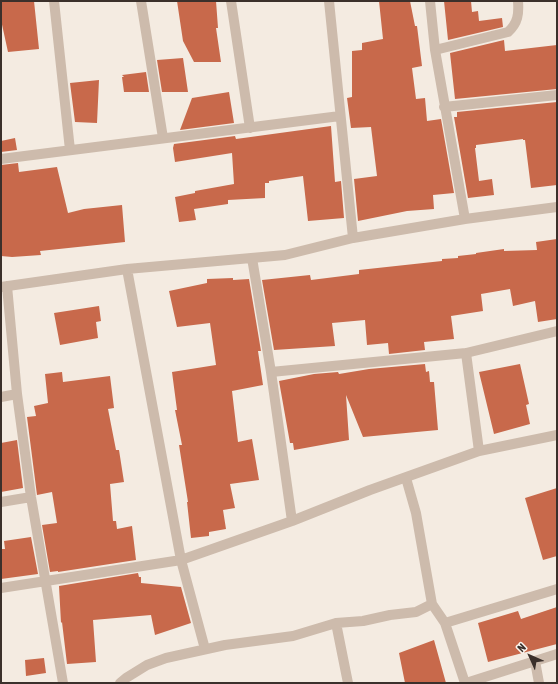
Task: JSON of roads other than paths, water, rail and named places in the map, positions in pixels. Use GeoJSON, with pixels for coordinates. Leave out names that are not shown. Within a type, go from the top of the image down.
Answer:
{"type":"FeatureCollection","features":[{"type":"Feature","properties":{"kind":"street"},"geometry":{"type":"LineString","coordinates":[[54,1],[70,150]]}},
{"type":"Feature","properties":{"kind":"street"},"geometry":{"type":"LineString","coordinates":[[141,1],[163,138]]}},
{"type":"Feature","properties":{"kind":"street"},"geometry":{"type":"LineString","coordinates":[[231,1],[250,128]]}},
{"type":"Feature","properties":{"kind":"street"},"geometry":{"type":"LineString","coordinates":[[329,1],[353,238]]}},
{"type":"Feature","properties":{"kind":"street"},"geometry":{"type":"LineString","coordinates":[[430,1],[435,50],[444,107],[465,219]]}},
{"type":"Feature","properties":{"kind":"street"},"geometry":{"type":"LineString","coordinates":[[435,50],[508,32],[514,27],[518,20],[518,1]]}},
{"type":"Feature","properties":{"kind":"street"},"geometry":{"type":"LineString","coordinates":[[444,107],[557,95]]}},
{"type":"Feature","properties":{"kind":"street"},"geometry":{"type":"LineString","coordinates":[[1,159],[340,116]]}},
{"type":"Feature","properties":{"kind":"street"},"geometry":{"type":"LineString","coordinates":[[63,683],[31,497],[4,286],[127,269],[285,255],[353,238],[465,219],[557,207]]}},
{"type":"Feature","properties":{"kind":"street"},"geometry":{"type":"LineString","coordinates":[[252,258],[271,372],[292,521]]}},
{"type":"Feature","properties":{"kind":"street"},"geometry":{"type":"LineString","coordinates":[[127,269],[181,560],[205,649]]}},
{"type":"Feature","properties":{"kind":"street"},"geometry":{"type":"LineString","coordinates":[[271,372],[466,353],[557,331]]}},
{"type":"Feature","properties":{"kind":"street"},"geometry":{"type":"LineString","coordinates":[[466,353],[479,451]]}},
{"type":"Feature","properties":{"kind":"street"},"geometry":{"type":"LineString","coordinates":[[1,396],[17,394]]}},
{"type":"Feature","properties":{"kind":"street"},"geometry":{"type":"LineString","coordinates":[[1,588],[181,560],[292,521],[479,451],[557,435]]}},
{"type":"Feature","properties":{"kind":"street"},"geometry":{"type":"LineString","coordinates":[[406,478],[416,513],[432,604],[445,623],[465,683],[557,654]]}},
{"type":"Feature","properties":{"kind":"street"},"geometry":{"type":"LineString","coordinates":[[1,502],[31,497]]}},
{"type":"Feature","properties":{"kind":"street"},"geometry":{"type":"LineString","coordinates":[[445,623],[557,589]]}},
{"type":"Feature","properties":{"kind":"street"},"geometry":{"type":"LineString","coordinates":[[120,683],[147,665],[166,658],[205,649],[292,636],[336,623],[363,621],[390,615],[416,612],[432,604]]}},
{"type":"Feature","properties":{"kind":"street"},"geometry":{"type":"LineString","coordinates":[[336,623],[348,683]]}},
{"type":"Feature","properties":{"kind":"street"},"geometry":{"type":"LineString","coordinates":[[535,661],[539,683]]}}]}
